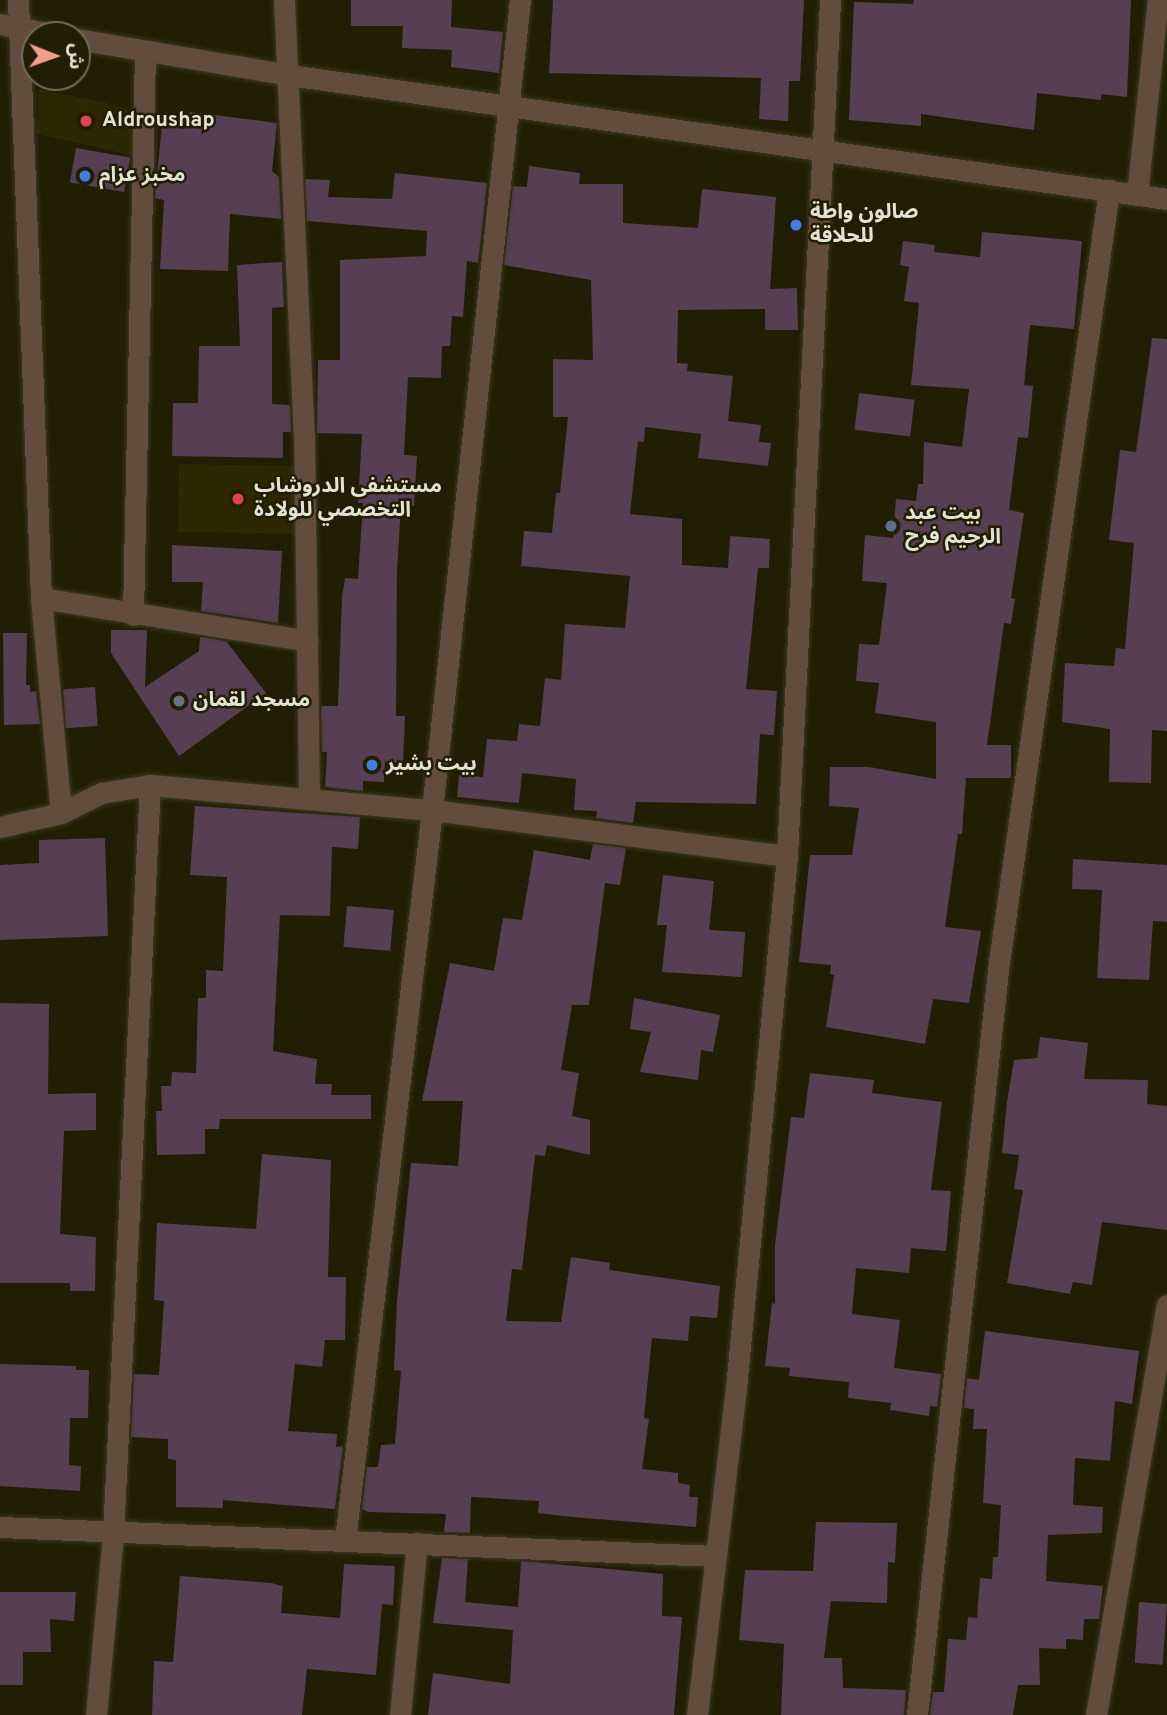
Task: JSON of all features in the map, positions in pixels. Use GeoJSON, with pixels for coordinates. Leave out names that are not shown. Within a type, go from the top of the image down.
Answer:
{"type":"FeatureCollection","features":[{"type":"Feature","properties":{"kind":"street"},"geometry":{"type":"LineString","coordinates":[[18,0],[10,25],[41,598],[61,813]]}},
{"type":"Feature","properties":{"kind":"street"},"geometry":{"type":"LineString","coordinates":[[284,0],[309,641],[309,796]]}},
{"type":"Feature","properties":{"kind":"street"},"geometry":{"type":"LineString","coordinates":[[345,1540],[432,810],[520,0]]}},
{"type":"Feature","properties":{"kind":"street"},"geometry":{"type":"LineString","coordinates":[[696,1715],[715,1556],[787,856],[825,148],[830,0]]}},
{"type":"Feature","properties":{"kind":"street"},"geometry":{"type":"LineString","coordinates":[[1137,195],[1158,0]]}},
{"type":"Feature","properties":{"kind":"street"},"geometry":{"type":"LineString","coordinates":[[91,42],[289,75],[1167,198]]}},
{"type":"Feature","properties":{"kind":"street"},"geometry":{"type":"LineString","coordinates":[[133,615],[145,52]]}},
{"type":"Feature","properties":{"kind":"street"},"geometry":{"type":"LineString","coordinates":[[917,1715],[999,962],[1109,190]]}},
{"type":"Feature","properties":{"kind":"street"},"geometry":{"type":"LineString","coordinates":[[41,598],[133,615],[309,641]]}},
{"type":"Feature","properties":{"kind":"street"},"geometry":{"type":"LineString","coordinates":[[0,827],[61,813],[101,793],[150,785],[309,796],[787,856]]}},
{"type":"Feature","properties":{"kind":"street"},"geometry":{"type":"LineString","coordinates":[[96,1715],[113,1535],[150,785]]}},
{"type":"Feature","properties":{"kind":"street"},"geometry":{"type":"LineString","coordinates":[[1096,1715],[1167,1305]]}},
{"type":"Feature","properties":{"kind":"street"},"geometry":{"type":"LineString","coordinates":[[0,1527],[113,1535],[345,1540],[715,1556]]}},
{"type":"Feature","properties":{"kind":"street"},"geometry":{"type":"LineString","coordinates":[[400,1715],[417,1543]]}},
{"type":"Feature","properties":{"kind":"shaded area","name":"Aldroushap"},"geometry":{"type":"Polygon","coordinates":[[[39,91],[135,109],[135,156],[37,134],[39,91]]]}},
{"type":"Feature","properties":{"kind":"shaded area","name":"مستشفى الدروشاب التخصصي للولادة"},"geometry":{"type":"Polygon","coordinates":[[[179,464],[298,466],[297,534],[178,532],[179,464]]]}},
{"type":"Feature","properties":{"kind":"building"},"geometry":{"type":"Polygon","coordinates":[[[351,0],[452,0],[451,27],[503,32],[499,73],[451,67],[452,50],[402,48],[403,26],[351,26],[351,0]]]}},
{"type":"Feature","properties":{"kind":"building"},"geometry":{"type":"Polygon","coordinates":[[[553,0],[804,0],[800,81],[789,81],[788,121],[759,119],[761,78],[549,73],[553,0]]]}},
{"type":"Feature","properties":{"kind":"building"},"geometry":{"type":"Polygon","coordinates":[[[914,0],[1131,0],[1127,97],[1101,94],[1101,100],[1037,93],[1034,130],[921,114],[921,126],[849,120],[854,2],[913,4],[914,0]]]}},
{"type":"Feature","properties":{"kind":"building"},"geometry":{"type":"Polygon","coordinates":[[[190,112],[277,123],[272,171],[279,177],[281,219],[230,214],[228,271],[160,269],[164,200],[155,198],[162,123],[188,126],[190,112]]]}},
{"type":"Feature","properties":{"kind":"building"},"geometry":{"type":"Polygon","coordinates":[[[76,148],[130,158],[124,192],[70,182],[76,148]]]}},
{"type":"Feature","properties":{"kind":"building"},"geometry":{"type":"Polygon","coordinates":[[[529,166],[580,173],[579,184],[623,184],[623,223],[698,228],[702,189],[776,197],[770,289],[797,288],[798,330],[765,330],[765,309],[678,310],[677,363],[688,364],[687,371],[733,376],[728,421],[761,425],[759,442],[771,443],[768,466],[698,458],[701,434],[645,427],[644,442],[638,441],[630,514],[682,519],[682,565],[728,568],[730,536],[770,539],[769,568],[758,568],[746,689],[777,691],[774,735],[760,734],[756,804],[636,802],[633,823],[596,818],[597,811],[574,810],[576,779],[522,773],[519,803],[457,797],[459,775],[483,777],[487,739],[517,741],[519,724],[540,726],[545,678],[561,680],[565,624],[625,628],[630,576],[521,566],[524,531],[552,533],[556,493],[560,493],[568,417],[553,417],[553,359],[593,360],[591,280],[504,265],[513,186],[527,187],[529,166]]]}},
{"type":"Feature","properties":{"kind":"building"},"geometry":{"type":"Polygon","coordinates":[[[395,173],[487,183],[478,263],[467,261],[463,317],[452,316],[450,346],[442,346],[441,378],[408,377],[404,455],[417,456],[414,506],[401,505],[397,571],[396,716],[405,716],[403,763],[385,762],[384,782],[363,781],[363,791],[325,787],[327,752],[322,752],[321,706],[338,706],[342,597],[345,578],[358,579],[363,503],[358,503],[362,434],[317,433],[318,360],[340,360],[340,260],[426,256],[427,231],[307,221],[305,179],[330,180],[328,197],[392,199],[395,173]]]}},
{"type":"Feature","properties":{"kind":"building"},"geometry":{"type":"Polygon","coordinates":[[[982,232],[1082,241],[1074,329],[1030,325],[1024,385],[1033,386],[1028,438],[1018,437],[1009,510],[1024,513],[1011,598],[1015,599],[1011,624],[1004,623],[987,745],[1011,745],[1011,778],[966,778],[962,834],[958,834],[945,927],[981,931],[969,1003],[933,999],[925,1044],[826,1027],[834,975],[830,974],[831,965],[799,962],[810,855],[852,855],[859,808],[829,806],[830,767],[869,767],[936,779],[936,722],[875,713],[879,683],[856,681],[859,644],[879,645],[887,583],[862,581],[865,535],[893,538],[896,499],[916,501],[918,484],[923,484],[924,442],[962,447],[969,389],[911,385],[919,303],[904,301],[909,267],[900,265],[903,241],[935,245],[934,252],[980,257],[982,232]]]}},
{"type":"Feature","properties":{"kind":"building"},"geometry":{"type":"Polygon","coordinates":[[[282,262],[284,307],[272,308],[272,404],[290,405],[291,432],[283,432],[283,458],[172,456],[173,403],[198,403],[199,346],[240,346],[237,265],[282,262]]]}},
{"type":"Feature","properties":{"kind":"building"},"geometry":{"type":"Polygon","coordinates":[[[1152,338],[1167,339],[1167,731],[1152,730],[1151,783],[1109,782],[1110,729],[1062,722],[1065,663],[1114,666],[1116,648],[1125,649],[1134,543],[1109,540],[1120,450],[1136,452],[1152,338]]]}},
{"type":"Feature","properties":{"kind":"building"},"geometry":{"type":"Polygon","coordinates":[[[859,393],[915,400],[910,437],[854,430],[859,393]]]}},
{"type":"Feature","properties":{"kind":"building"},"geometry":{"type":"Polygon","coordinates":[[[172,545],[282,551],[278,623],[201,611],[203,582],[172,582],[172,545]]]}},
{"type":"Feature","properties":{"kind":"building"},"geometry":{"type":"Polygon","coordinates":[[[111,630],[147,630],[145,687],[199,651],[200,637],[226,641],[266,693],[179,756],[111,653],[111,630]]]}},
{"type":"Feature","properties":{"kind":"building"},"geometry":{"type":"Polygon","coordinates":[[[3,633],[27,633],[26,685],[30,685],[30,692],[36,691],[40,724],[4,725],[3,633]]]}},
{"type":"Feature","properties":{"kind":"building"},"geometry":{"type":"Polygon","coordinates":[[[95,687],[98,726],[66,728],[63,689],[95,687]]]}},
{"type":"Feature","properties":{"kind":"building"},"geometry":{"type":"Polygon","coordinates":[[[195,806],[360,817],[358,849],[332,847],[330,916],[280,915],[273,1051],[317,1059],[315,1084],[332,1084],[331,1095],[371,1095],[371,1119],[220,1119],[219,1129],[205,1129],[205,1154],[157,1155],[156,1111],[162,1111],[161,1086],[171,1086],[172,1072],[196,1073],[198,998],[206,998],[206,970],[223,971],[227,877],[190,875],[195,806]]]}},
{"type":"Feature","properties":{"kind":"building"},"geometry":{"type":"Polygon","coordinates":[[[105,838],[108,936],[0,940],[0,865],[39,863],[39,840],[105,838]]]}},
{"type":"Feature","properties":{"kind":"building"},"geometry":{"type":"Polygon","coordinates":[[[593,844],[626,848],[620,885],[605,883],[589,1005],[572,1005],[561,1070],[579,1073],[572,1116],[590,1120],[590,1155],[547,1145],[545,1156],[535,1155],[522,1270],[512,1269],[506,1321],[561,1322],[571,1257],[610,1263],[609,1270],[720,1286],[717,1318],[690,1316],[688,1341],[652,1338],[644,1418],[649,1419],[642,1469],[678,1473],[678,1483],[690,1485],[689,1497],[698,1497],[696,1527],[538,1513],[539,1501],[471,1497],[470,1533],[444,1532],[446,1514],[368,1512],[362,1509],[367,1467],[378,1467],[381,1445],[395,1444],[401,1371],[394,1370],[397,1301],[411,1163],[458,1166],[463,1101],[422,1101],[450,963],[494,971],[503,918],[522,920],[534,850],[590,860],[593,844]]]}},
{"type":"Feature","properties":{"kind":"building"},"geometry":{"type":"Polygon","coordinates":[[[1073,859],[1167,865],[1167,922],[1153,921],[1149,980],[1097,978],[1102,890],[1072,889],[1073,859]]]}},
{"type":"Feature","properties":{"kind":"building"},"geometry":{"type":"Polygon","coordinates":[[[663,875],[714,881],[709,930],[745,932],[742,977],[662,972],[667,925],[657,925],[663,875]]]}},
{"type":"Feature","properties":{"kind":"building"},"geometry":{"type":"Polygon","coordinates":[[[347,906],[394,910],[390,951],[343,947],[347,906]]]}},
{"type":"Feature","properties":{"kind":"building"},"geometry":{"type":"Polygon","coordinates":[[[634,998],[720,1015],[713,1052],[701,1050],[698,1080],[640,1072],[651,1032],[630,1029],[634,998]]]}},
{"type":"Feature","properties":{"kind":"building"},"geometry":{"type":"Polygon","coordinates":[[[0,1003],[49,1004],[48,1094],[96,1093],[96,1130],[64,1131],[60,1234],[96,1237],[95,1291],[70,1291],[70,1283],[0,1283],[0,1003]]]}},
{"type":"Feature","properties":{"kind":"building"},"geometry":{"type":"Polygon","coordinates":[[[1040,1037],[1088,1043],[1084,1079],[1148,1080],[1147,1104],[1167,1106],[1167,1230],[1102,1222],[1092,1285],[1073,1282],[1070,1294],[1007,1283],[1023,1190],[1014,1189],[1019,1155],[1002,1153],[1007,1102],[1014,1060],[1037,1058],[1040,1037]]]}},
{"type":"Feature","properties":{"kind":"building"},"geometry":{"type":"Polygon","coordinates":[[[810,1073],[874,1080],[872,1093],[942,1102],[931,1190],[951,1191],[946,1251],[911,1248],[909,1273],[856,1268],[852,1314],[900,1320],[894,1368],[941,1374],[937,1407],[930,1406],[929,1416],[890,1410],[891,1403],[848,1398],[849,1382],[789,1376],[790,1368],[765,1366],[772,1303],[775,1304],[775,1245],[791,1117],[804,1118],[810,1073]]]}},
{"type":"Feature","properties":{"kind":"building"},"geometry":{"type":"Polygon","coordinates":[[[262,1154],[331,1160],[328,1277],[346,1277],[345,1340],[325,1340],[322,1367],[295,1364],[288,1431],[337,1434],[336,1447],[343,1446],[335,1509],[223,1500],[223,1508],[176,1507],[176,1460],[168,1459],[168,1439],[131,1437],[134,1374],[159,1375],[164,1301],[154,1300],[157,1223],[256,1229],[262,1154]]]}},
{"type":"Feature","properties":{"kind":"building"},"geometry":{"type":"Polygon","coordinates":[[[985,1331],[1139,1351],[1132,1404],[1115,1401],[1110,1461],[1075,1458],[1073,1505],[1103,1507],[1102,1533],[1048,1535],[1046,1581],[1103,1586],[1099,1619],[1084,1619],[1083,1640],[1066,1639],[1066,1649],[1039,1648],[1040,1685],[1018,1685],[1013,1715],[930,1715],[933,1692],[944,1692],[948,1639],[966,1640],[968,1617],[977,1618],[980,1578],[992,1579],[993,1557],[998,1557],[1001,1505],[983,1503],[987,1429],[973,1429],[974,1409],[964,1408],[967,1378],[979,1380],[985,1331]]]}},
{"type":"Feature","properties":{"kind":"building"},"geometry":{"type":"Polygon","coordinates":[[[0,1364],[76,1366],[76,1370],[89,1370],[88,1418],[70,1418],[69,1465],[81,1466],[80,1491],[0,1486],[0,1364]]]}},
{"type":"Feature","properties":{"kind":"building"},"geometry":{"type":"Polygon","coordinates":[[[816,1522],[897,1523],[895,1563],[888,1562],[887,1603],[831,1601],[824,1658],[842,1658],[843,1688],[906,1690],[904,1715],[781,1715],[784,1644],[739,1640],[745,1570],[813,1571],[816,1522]]]}},
{"type":"Feature","properties":{"kind":"building"},"geometry":{"type":"Polygon","coordinates":[[[442,1558],[468,1559],[465,1602],[518,1607],[521,1561],[663,1574],[662,1616],[682,1617],[674,1715],[428,1715],[433,1673],[510,1684],[513,1630],[433,1623],[442,1558]]]}},
{"type":"Feature","properties":{"kind":"building"},"geometry":{"type":"Polygon","coordinates":[[[344,1564],[395,1566],[393,1605],[382,1604],[376,1675],[307,1669],[302,1715],[152,1715],[154,1661],[173,1662],[180,1576],[283,1586],[281,1613],[340,1618],[344,1564]]]}},
{"type":"Feature","properties":{"kind":"building"},"geometry":{"type":"Polygon","coordinates":[[[0,1592],[76,1592],[74,1621],[50,1619],[51,1652],[23,1652],[23,1685],[0,1685],[0,1592]]]}},
{"type":"Feature","properties":{"kind":"building"},"geometry":{"type":"Polygon","coordinates":[[[1139,1602],[1167,1604],[1163,1665],[1135,1663],[1139,1602]]]}},
{"type":"Feature","properties":{"kind":"place","name":"Aldroushap"},"geometry":{"type":"Point","coordinates":[86,121]}},
{"type":"Feature","properties":{"kind":"place","name":"مخبز عزام"},"geometry":{"type":"Point","coordinates":[85,176]}},
{"type":"Feature","properties":{"kind":"place","name":"صالون واطة للحلاقة"},"geometry":{"type":"Point","coordinates":[796,225]}},
{"type":"Feature","properties":{"kind":"place","name":"مستشفى الدروشاب التخصصي للولادة"},"geometry":{"type":"Point","coordinates":[238,499]}},
{"type":"Feature","properties":{"kind":"place","name":"بيت عبد الرحيم فرح"},"geometry":{"type":"Point","coordinates":[891,526]}},
{"type":"Feature","properties":{"kind":"place","name":"مسجد لقمان"},"geometry":{"type":"Point","coordinates":[179,701]}},
{"type":"Feature","properties":{"kind":"place","name":"بيت بشير"},"geometry":{"type":"Point","coordinates":[372,765]}}]}
